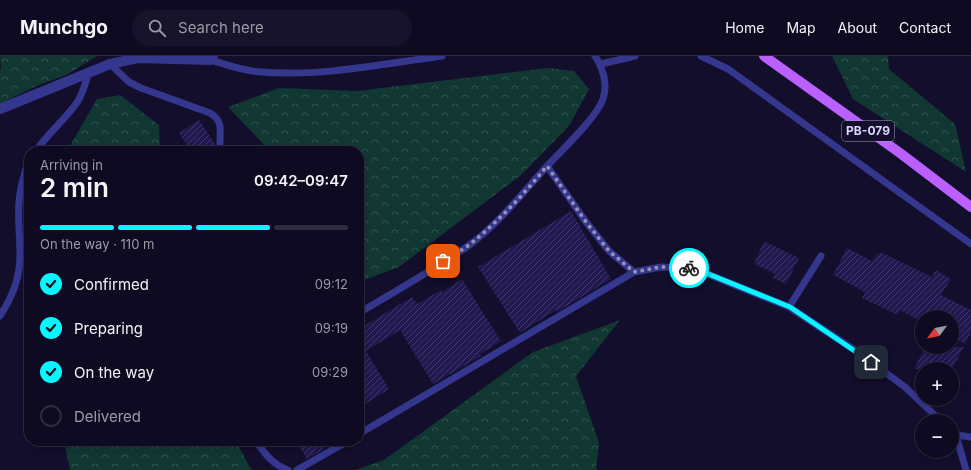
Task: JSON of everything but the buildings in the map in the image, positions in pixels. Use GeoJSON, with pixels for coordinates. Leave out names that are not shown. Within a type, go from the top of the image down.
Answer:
{"type":"FeatureCollection","features":[{"type":"Feature","properties":{"kind":"main road","name":"PB-079"},"geometry":{"type":"LineString","coordinates":[[764,56],[900,153],[971,207]]}},
{"type":"Feature","properties":{"kind":"street"},"geometry":{"type":"LineString","coordinates":[[0,109],[110,64],[138,58],[212,58]]}},
{"type":"Feature","properties":{"kind":"lane"},"geometry":{"type":"LineString","coordinates":[[212,58],[244,69],[260,72],[286,73],[327,72],[442,56]]}},
{"type":"Feature","properties":{"kind":"lane"},"geometry":{"type":"LineString","coordinates":[[364,310],[468,245],[498,219],[529,188],[594,115],[603,99],[604,75],[595,56]]}},
{"type":"Feature","properties":{"kind":"lane"},"geometry":{"type":"LineString","coordinates":[[600,64],[635,56]]}},
{"type":"Feature","properties":{"kind":"lane"},"geometry":{"type":"LineString","coordinates":[[701,56],[728,70],[971,244]]}},
{"type":"Feature","properties":{"kind":"lane"},"geometry":{"type":"LineString","coordinates":[[110,64],[130,82],[141,88],[210,113],[217,117],[220,124],[220,143]]}},
{"type":"Feature","properties":{"kind":"lane"},"geometry":{"type":"LineString","coordinates":[[39,146],[79,100],[89,72]]}},
{"type":"Feature","properties":{"kind":"lane"},"geometry":{"type":"LineString","coordinates":[[547,166],[586,222],[609,251],[634,272]]}},
{"type":"Feature","properties":{"kind":"lane"},"geometry":{"type":"LineString","coordinates":[[0,316],[11,298],[18,278],[20,256],[18,213],[19,189],[24,176]]}},
{"type":"Feature","properties":{"kind":"lane"},"geometry":{"type":"LineString","coordinates":[[790,307],[821,256]]}},
{"type":"Feature","properties":{"kind":"lane"},"geometry":{"type":"LineString","coordinates":[[364,431],[634,272],[661,267],[695,269],[790,307],[859,353],[905,387],[934,414]]}},
{"type":"Feature","properties":{"kind":"lane"},"geometry":{"type":"LineString","coordinates":[[959,434],[971,437]]}},
{"type":"Feature","properties":{"kind":"lane"},"geometry":{"type":"LineString","coordinates":[[260,446],[268,458],[281,468],[288,470]]}},
{"type":"Feature","properties":{"kind":"lane"},"geometry":{"type":"LineString","coordinates":[[297,470],[339,446]]}},
{"type":"Feature","properties":{"kind":"lane"},"geometry":{"type":"LineString","coordinates":[[959,448],[966,470]]}},
{"type":"Feature","properties":{"kind":"green space"},"geometry":{"type":"Polygon","coordinates":[[[0,56],[97,56],[66,75],[34,87],[0,104],[0,56]]]}},
{"type":"Feature","properties":{"kind":"green space"},"geometry":{"type":"Polygon","coordinates":[[[832,56],[888,56],[889,69],[955,124],[966,172],[853,99],[832,56]]]}},
{"type":"Feature","properties":{"kind":"green space"},"geometry":{"type":"Polygon","coordinates":[[[548,68],[574,71],[589,89],[569,126],[520,176],[399,267],[364,280],[364,146],[265,146],[228,107],[279,88],[357,91],[548,68]]]}},
{"type":"Feature","properties":{"kind":"green space"},"geometry":{"type":"Polygon","coordinates":[[[120,95],[159,125],[160,146],[70,146],[97,99],[120,95]]]}},
{"type":"Feature","properties":{"kind":"green space"},"geometry":{"type":"Polygon","coordinates":[[[620,320],[576,376],[599,443],[596,470],[355,470],[384,460],[533,352],[620,320]]]}},
{"type":"Feature","properties":{"kind":"green space"},"geometry":{"type":"Polygon","coordinates":[[[65,446],[239,446],[249,466],[253,470],[70,470],[65,446]]]}},
{"type":"Feature","properties":{"kind":"way so far"},"geometry":{"type":"LineString","coordinates":[[443,261],[468,245],[493,224],[529,188],[547,166],[586,222],[609,251],[634,272],[661,267],[689,268]]}},
{"type":"Feature","properties":{"kind":"route"},"geometry":{"type":"LineString","coordinates":[[689,268],[706,273],[790,307],[871,362]]}}]}
